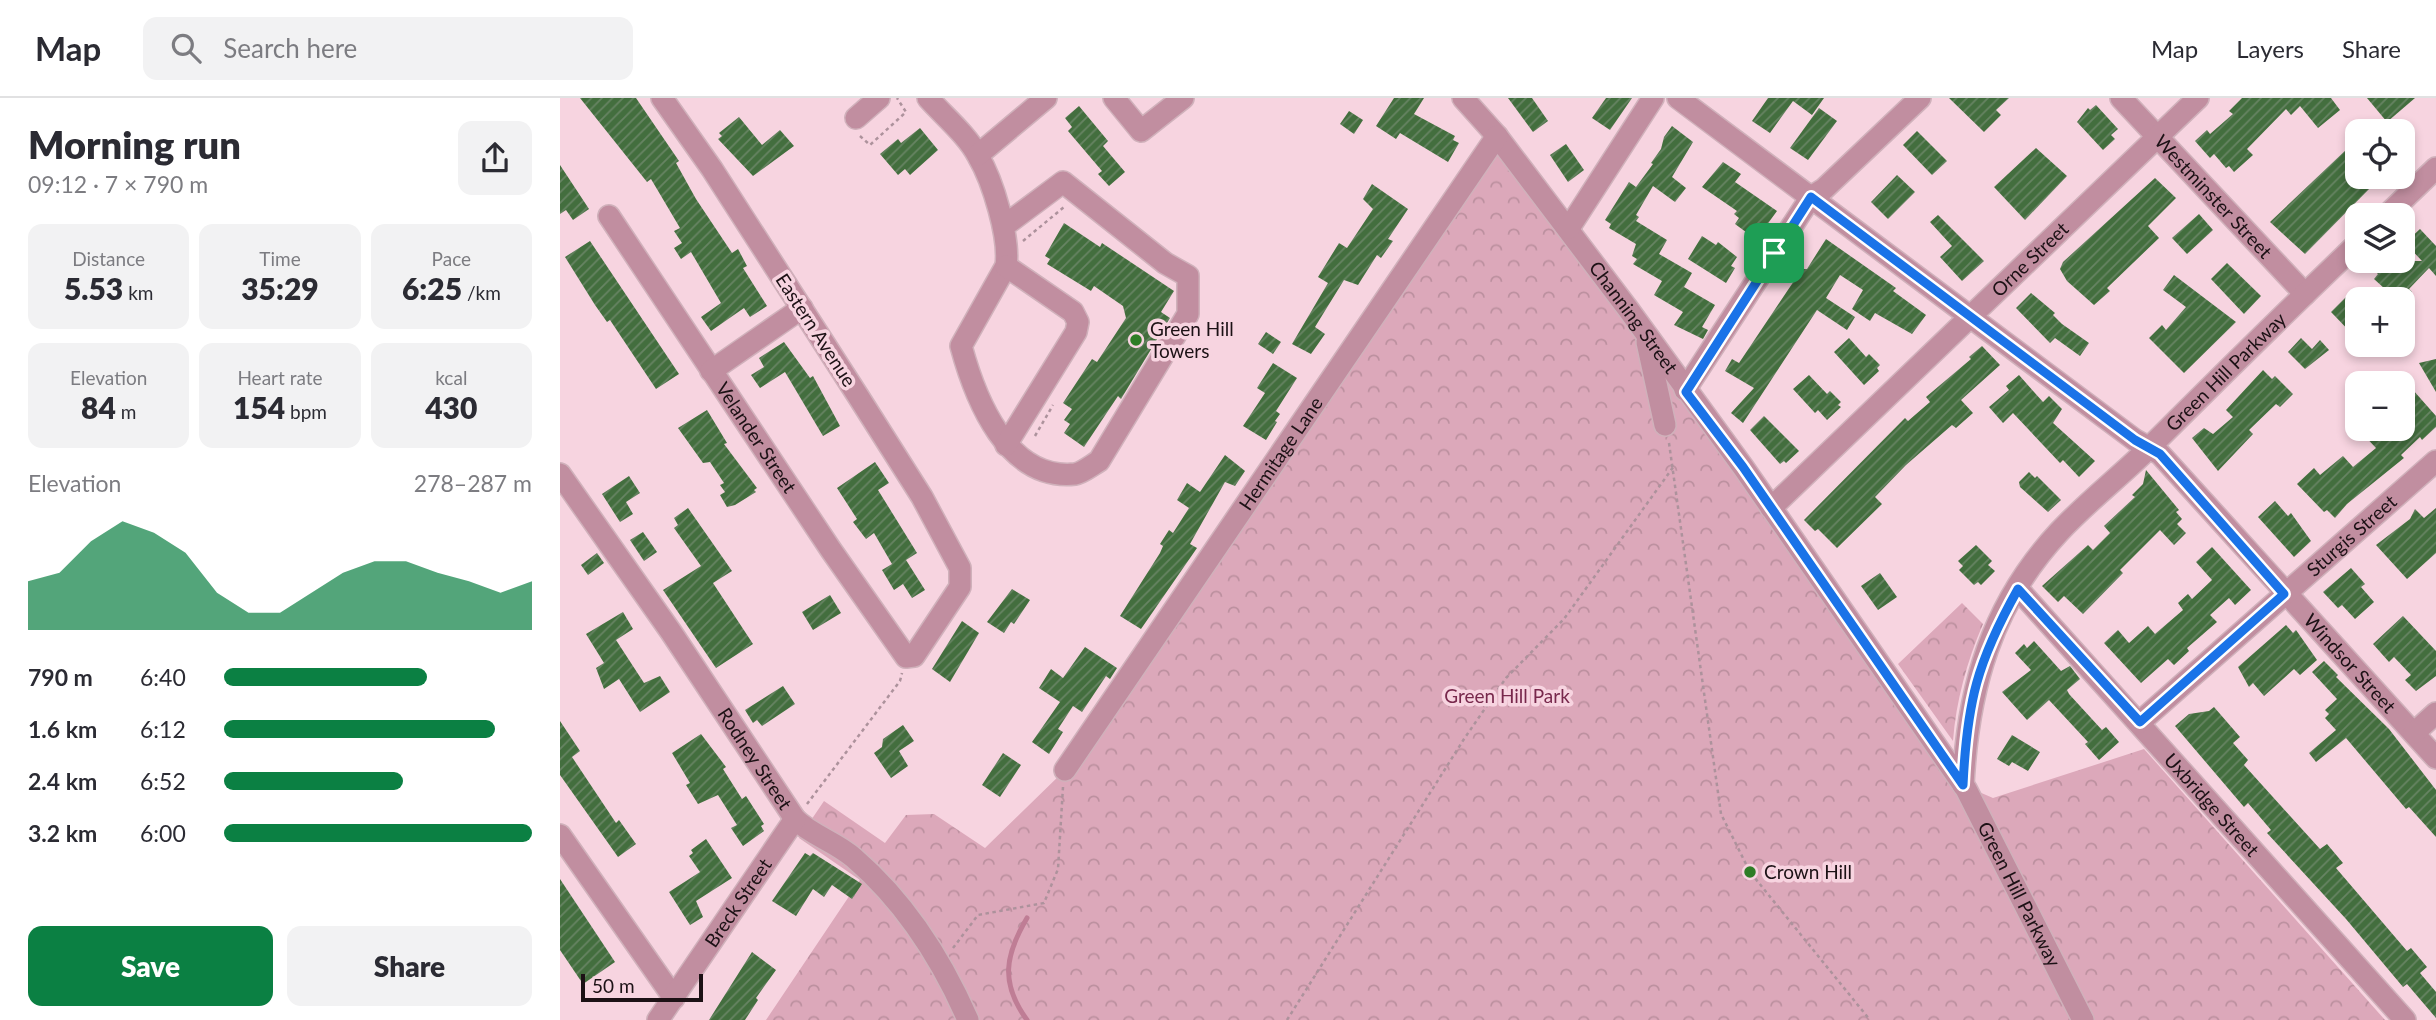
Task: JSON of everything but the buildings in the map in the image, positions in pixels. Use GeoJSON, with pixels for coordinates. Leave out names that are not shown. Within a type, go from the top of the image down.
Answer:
{"type":"FeatureCollection","features":[{"type":"Feature","properties":{"kind":"street","name":"Eastern Avenue"},"geometry":{"type":"LineString","coordinates":[[662,98],[712,169],[922,497],[960,568],[960,587],[914,656],[906,657]]}},
{"type":"Feature","properties":{"kind":"street"},"geometry":{"type":"LineString","coordinates":[[858,127],[879,98]]}},
{"type":"Feature","properties":{"kind":"street"},"geometry":{"type":"LineString","coordinates":[[928,98],[978,155],[1004,226],[1009,251],[1006,266],[961,346],[972,386],[1006,445],[1041,471],[1077,474],[1099,461],[1188,314],[1188,276],[1165,263],[1063,182],[1004,226]]}},
{"type":"Feature","properties":{"kind":"street"},"geometry":{"type":"LineString","coordinates":[[978,155],[1046,98]]}},
{"type":"Feature","properties":{"kind":"street"},"geometry":{"type":"LineString","coordinates":[[1114,98],[1141,131],[1183,98]]}},
{"type":"Feature","properties":{"kind":"street","name":"Channing Street"},"geometry":{"type":"LineString","coordinates":[[1463,98],[1497,136],[1569,228],[1771,508],[1963,785]]}},
{"type":"Feature","properties":{"kind":"street"},"geometry":{"type":"LineString","coordinates":[[1569,228],[1653,98]]}},
{"type":"Feature","properties":{"kind":"street","name":"Windsor Street"},"geometry":{"type":"LineString","coordinates":[[1678,98],[2160,454],[2284,594],[2436,758]]}},
{"type":"Feature","properties":{"kind":"street"},"geometry":{"type":"LineString","coordinates":[[1685,390],[1811,197],[1824,189],[1920,98]]}},
{"type":"Feature","properties":{"kind":"street","name":"Westminster Street"},"geometry":{"type":"LineString","coordinates":[[2121,98],[2305,294]]}},
{"type":"Feature","properties":{"kind":"street","name":"Orne Street"},"geometry":{"type":"LineString","coordinates":[[1771,508],[2198,98]]}},
{"type":"Feature","properties":{"kind":"street","name":"Hermitage Lane"},"geometry":{"type":"LineString","coordinates":[[1065,770],[1497,136]]}},
{"type":"Feature","properties":{"kind":"street"},"geometry":{"type":"LineString","coordinates":[[2400,203],[2436,168]]}},
{"type":"Feature","properties":{"kind":"street","name":"Velander Street"},"geometry":{"type":"LineString","coordinates":[[609,216],[906,657]]}},
{"type":"Feature","properties":{"kind":"street","name":"Green Hill Parkway"},"geometry":{"type":"LineString","coordinates":[[2083,1020],[1963,785],[1972,697],[1983,655],[2018,589],[2059,532],[2149,448],[2345,256]]}},
{"type":"Feature","properties":{"kind":"street"},"geometry":{"type":"LineString","coordinates":[[1006,266],[1073,312],[1078,322],[1076,332],[1006,445]]}},
{"type":"Feature","properties":{"kind":"street"},"geometry":{"type":"LineString","coordinates":[[711,371],[802,308]]}},
{"type":"Feature","properties":{"kind":"street"},"geometry":{"type":"LineString","coordinates":[[1645,333],[1665,425]]}},
{"type":"Feature","properties":{"kind":"street","name":"Sturgis Street"},"geometry":{"type":"LineString","coordinates":[[2140,722],[2436,461]]}},
{"type":"Feature","properties":{"kind":"street","name":"Rodney Street"},"geometry":{"type":"LineString","coordinates":[[561,478],[671,632],[796,819],[803,827],[846,852],[880,883],[910,917],[936,958],[968,1020]]}},
{"type":"Feature","properties":{"kind":"street","name":"Uxbridge Street"},"geometry":{"type":"LineString","coordinates":[[2018,589],[2405,1020]]}},
{"type":"Feature","properties":{"kind":"street"},"geometry":{"type":"LineString","coordinates":[[2414,733],[2436,713]]}},
{"type":"Feature","properties":{"kind":"street","name":"Breck Street"},"geometry":{"type":"LineString","coordinates":[[658,1020],[796,819]]}},
{"type":"Feature","properties":{"kind":"street"},"geometry":{"type":"LineString","coordinates":[[560,835],[674,998]]}},
{"type":"Feature","properties":{"kind":"path"},"geometry":{"type":"LineString","coordinates":[[858,127],[870,145],[906,112],[897,98]]}},
{"type":"Feature","properties":{"kind":"path"},"geometry":{"type":"LineString","coordinates":[[1665,425],[1674,466],[1721,814],[1750,872],[1870,1020]]}},
{"type":"Feature","properties":{"kind":"path"},"geometry":{"type":"LineString","coordinates":[[1287,1020],[1506,678],[1564,619],[1674,466]]}},
{"type":"Feature","properties":{"kind":"path"},"geometry":{"type":"LineString","coordinates":[[796,819],[900,681],[906,657]]}},
{"type":"Feature","properties":{"kind":"path"},"geometry":{"type":"LineString","coordinates":[[936,958],[952,949],[978,915],[1044,903],[1058,869],[1065,770]]}},
{"type":"Feature","properties":{"kind":"green space","name":"Green Hill Park"},"geometry":{"type":"Polygon","coordinates":[[[1497,136],[1963,785],[1993,798],[2144,749],[2385,1020],[766,1020],[860,880],[799,838],[824,801],[885,843],[906,815],[934,814],[985,848],[1065,770],[1497,136]]]}},
{"type":"Feature","properties":{"kind":"green space"},"geometry":{"type":"Polygon","coordinates":[[[1962,603],[1983,624],[1963,681],[1953,741],[1898,664],[1962,603]]]}},
{"type":"Feature","properties":{"kind":"waterway"},"geometry":{"type":"LineString","coordinates":[[1027,918],[1010,957],[1009,981],[1018,1007],[1027,1020]]}},
{"type":"Feature","properties":{"kind":"place","name":"Green Hill Towers"},"geometry":{"type":"Point","coordinates":[1136,340]}},
{"type":"Feature","properties":{"kind":"place","name":"Crown Hill"},"geometry":{"type":"Point","coordinates":[1750,872]}},
{"type":"Feature","properties":{"kind":"route"},"geometry":{"type":"LineString","coordinates":[[1811,197],[2135,440],[2160,454],[2284,594],[2140,722],[2018,589],[1983,655],[1965,740],[1963,785],[1743,467],[1685,390],[1774,253],[1811,197]]}}]}
